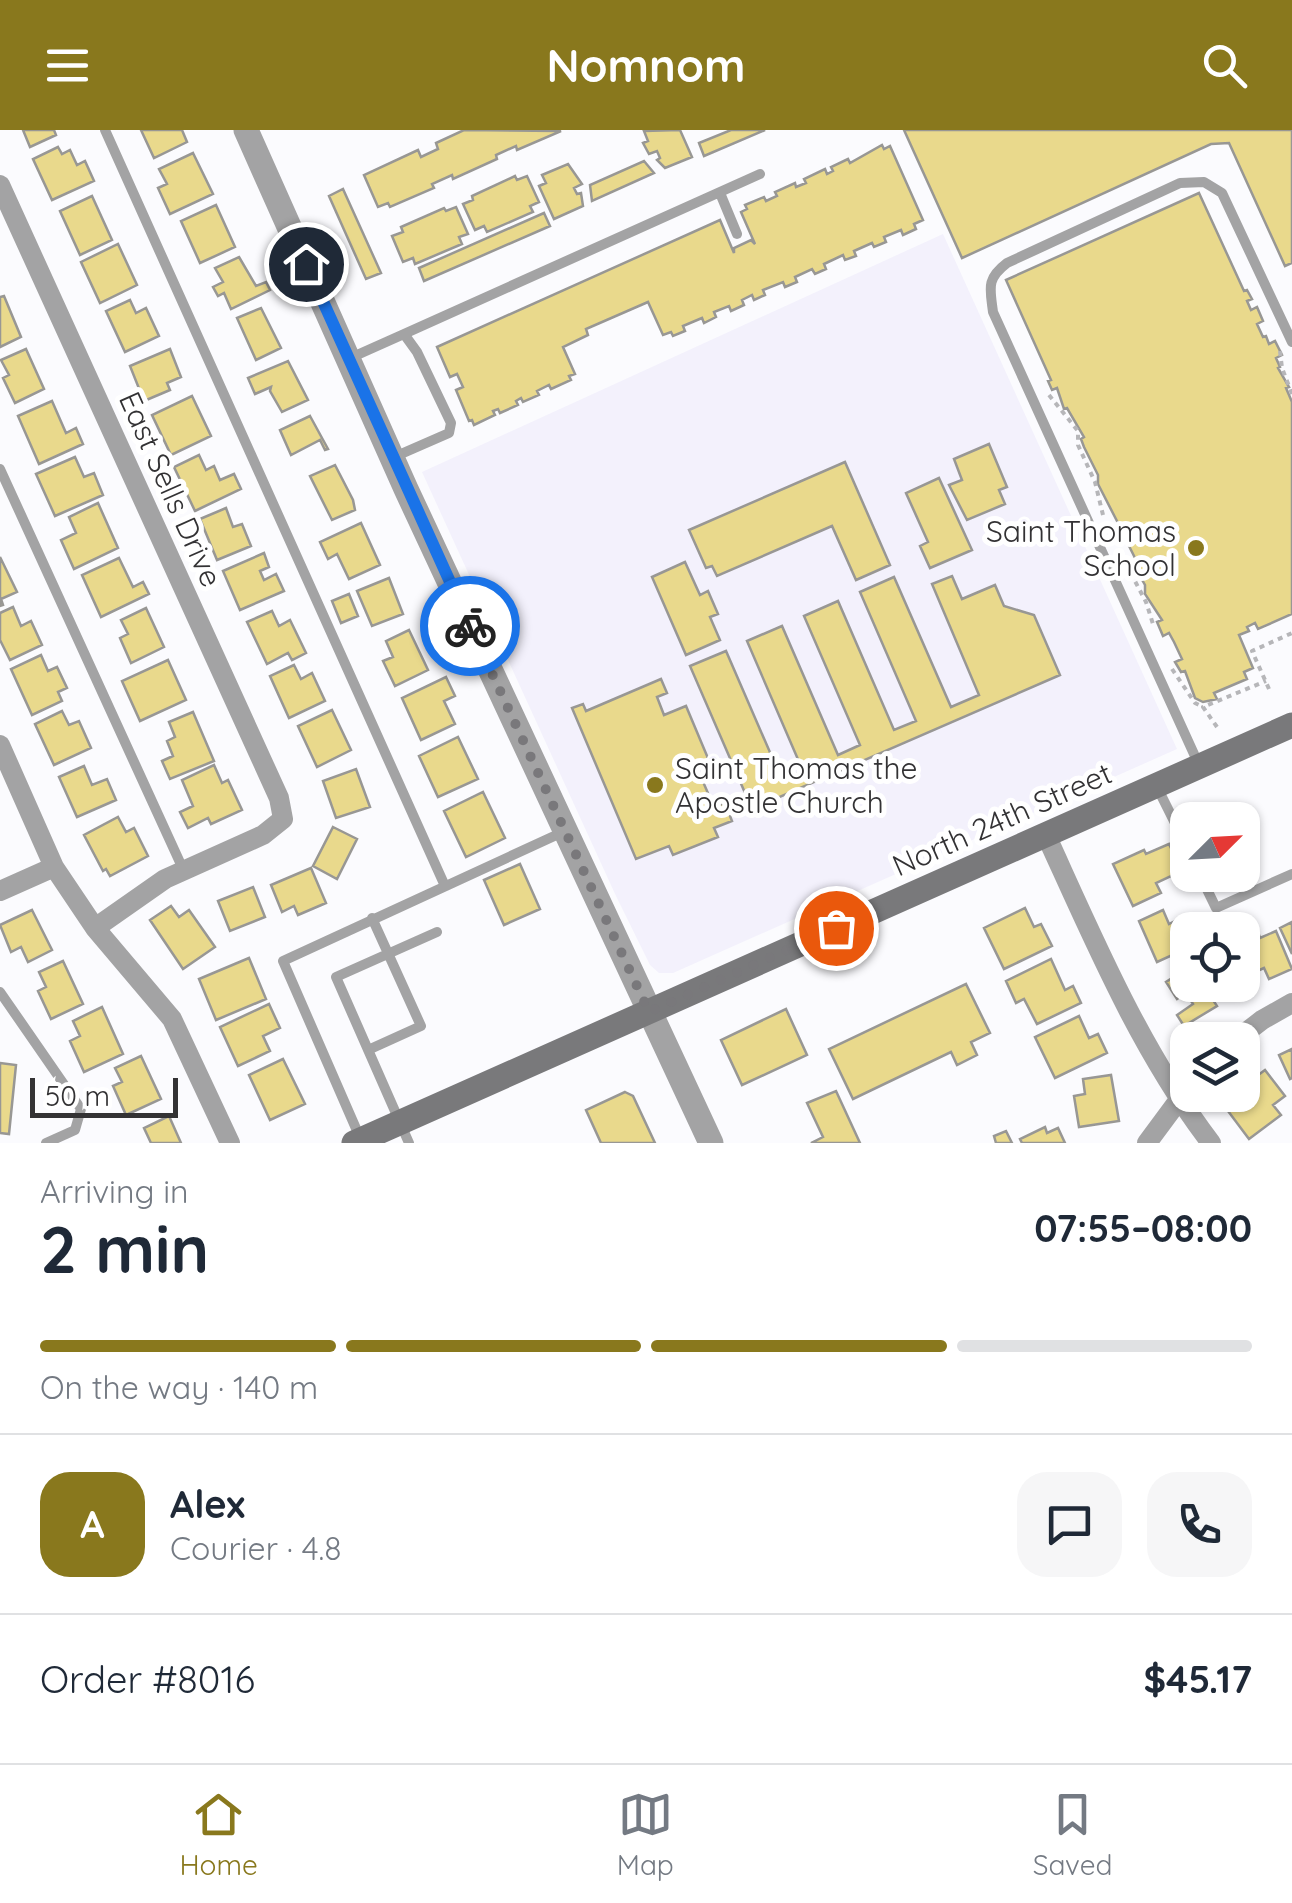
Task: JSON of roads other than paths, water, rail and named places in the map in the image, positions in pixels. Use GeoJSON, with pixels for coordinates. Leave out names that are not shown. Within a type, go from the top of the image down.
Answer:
{"type":"FeatureCollection","features":[{"type":"Feature","properties":{"kind":"main road","name":"North 24th Street"},"geometry":{"type":"LineString","coordinates":[[358,1141],[405,1133],[649,1012],[1292,725]]}},
{"type":"Feature","properties":{"kind":"street"},"geometry":{"type":"LineString","coordinates":[[246,130],[710,1143]]}},
{"type":"Feature","properties":{"kind":"street","name":"East Sells Drive"},"geometry":{"type":"LineString","coordinates":[[0,185],[279,798],[283,819],[263,835],[183,869]]}},
{"type":"Feature","properties":{"kind":"street"},"geometry":{"type":"LineString","coordinates":[[0,745],[54,867],[96,928],[172,1019],[188,1046],[230,1143]]}},
{"type":"Feature","properties":{"kind":"street"},"geometry":{"type":"LineString","coordinates":[[1046,834],[1135,1024],[1170,1075]]}},
{"type":"Feature","properties":{"kind":"street"},"geometry":{"type":"LineString","coordinates":[[0,891],[54,867]]}},
{"type":"Feature","properties":{"kind":"street"},"geometry":{"type":"LineString","coordinates":[[96,928],[183,869]]}},
{"type":"Feature","properties":{"kind":"street"},"geometry":{"type":"LineString","coordinates":[[1259,1022],[1292,1003]]}},
{"type":"Feature","properties":{"kind":"street"},"geometry":{"type":"LineString","coordinates":[[1147,1143],[1170,1112]]}},
{"type":"Feature","properties":{"kind":"street"},"geometry":{"type":"LineString","coordinates":[[1193,1112],[1211,1143]]}},
{"type":"Feature","properties":{"kind":"lane"},"geometry":{"type":"LineString","coordinates":[[104,130],[445,886]]}},
{"type":"Feature","properties":{"kind":"lane"},"geometry":{"type":"LineString","coordinates":[[348,358],[760,174]]}},
{"type":"Feature","properties":{"kind":"lane"},"geometry":{"type":"LineString","coordinates":[[1199,766],[1010,352],[993,312],[990,288],[994,272],[1007,262],[1180,183],[1204,182],[1222,193],[1292,342]]}},
{"type":"Feature","properties":{"kind":"lane"},"geometry":{"type":"LineString","coordinates":[[720,193],[737,234]]}},
{"type":"Feature","properties":{"kind":"lane"},"geometry":{"type":"LineString","coordinates":[[393,458],[448,433],[451,423],[418,352],[404,334]]}},
{"type":"Feature","properties":{"kind":"lane"},"geometry":{"type":"LineString","coordinates":[[0,469],[183,869]]}},
{"type":"Feature","properties":{"kind":"lane"},"geometry":{"type":"LineString","coordinates":[[1157,786],[1170,812]]}},
{"type":"Feature","properties":{"kind":"lane"},"geometry":{"type":"LineString","coordinates":[[358,1141],[284,960],[564,831]]}},
{"type":"Feature","properties":{"kind":"lane"},"geometry":{"type":"LineString","coordinates":[[1260,888],[1292,874]]}},
{"type":"Feature","properties":{"kind":"lane"},"geometry":{"type":"LineString","coordinates":[[1208,892],[1216,908],[1252,892]]}},
{"type":"Feature","properties":{"kind":"lane"},"geometry":{"type":"LineString","coordinates":[[368,1050],[421,1026],[372,918]]}},
{"type":"Feature","properties":{"kind":"lane"},"geometry":{"type":"LineString","coordinates":[[405,1133],[336,977],[437,932]]}},
{"type":"Feature","properties":{"kind":"lane"},"geometry":{"type":"LineString","coordinates":[[0,992],[81,1109],[75,1130],[46,1143]]}},
{"type":"Feature","properties":{"kind":"place","name":"Saint Thomas School"},"geometry":{"type":"Point","coordinates":[1196,548]}},
{"type":"Feature","properties":{"kind":"place","name":"Saint Thomas the Apostle Church"},"geometry":{"type":"Point","coordinates":[655,785]}}]}
